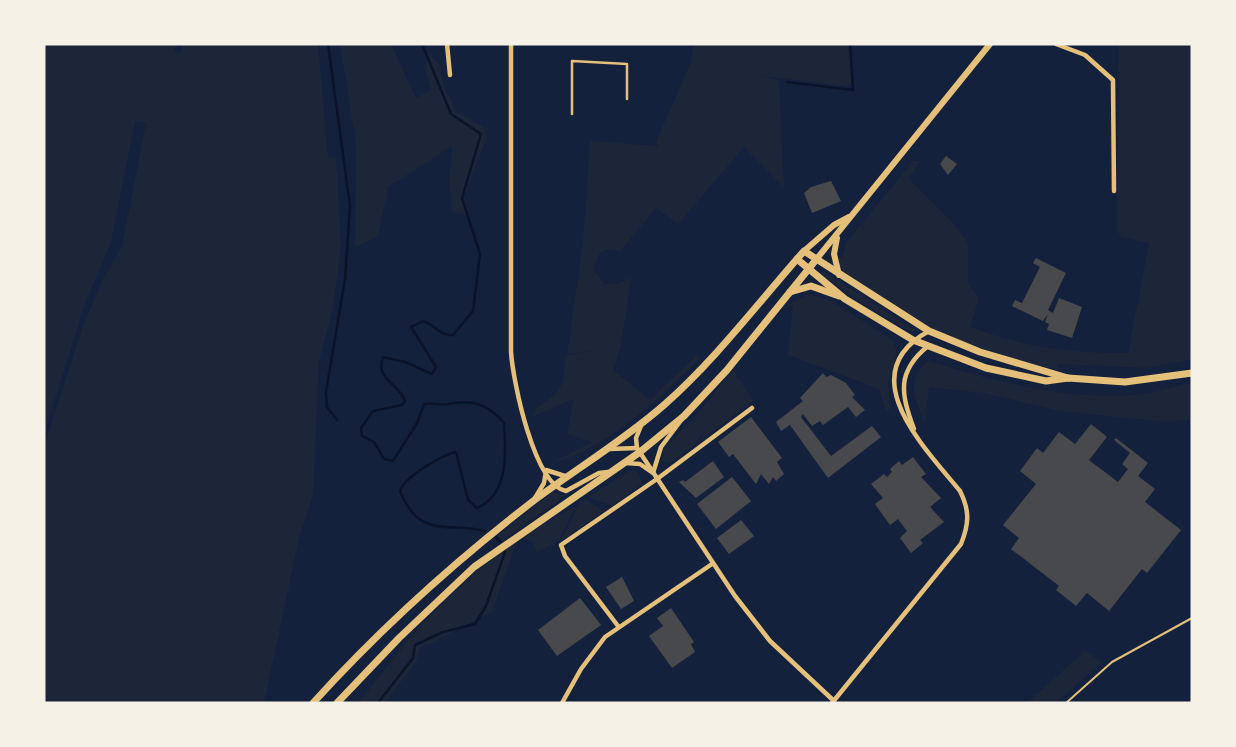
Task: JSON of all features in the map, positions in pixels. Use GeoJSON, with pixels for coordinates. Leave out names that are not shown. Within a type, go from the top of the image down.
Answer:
{"type":"FeatureCollection","features":[{"type":"Feature","properties":{"kind":"main road"},"geometry":{"type":"LineString","coordinates":[[337,703],[406,630],[474,567],[625,463],[684,416],[727,370],[783,297],[838,236],[850,216],[905,153],[990,44]]}},
{"type":"Feature","properties":{"kind":"main road"},"geometry":{"type":"LineString","coordinates":[[313,703],[410,604],[532,502],[642,423],[711,359],[804,251],[834,225],[850,216]]}},
{"type":"Feature","properties":{"kind":"main road"},"geometry":{"type":"LineString","coordinates":[[838,236],[834,264],[840,277]]}},
{"type":"Feature","properties":{"kind":"main road"},"geometry":{"type":"LineString","coordinates":[[804,251],[815,261],[929,331],[980,352],[1068,378]]}},
{"type":"Feature","properties":{"kind":"main road"},"geometry":{"type":"LineString","coordinates":[[797,259],[845,299],[913,340],[1011,374],[1046,381],[1068,378],[1125,382],[1192,373]]}},
{"type":"Feature","properties":{"kind":"main road"},"geometry":{"type":"LineString","coordinates":[[783,297],[811,286],[845,299]]}},
{"type":"Feature","properties":{"kind":"street"},"geometry":{"type":"LineString","coordinates":[[447,44],[450,75]]}},
{"type":"Feature","properties":{"kind":"street"},"geometry":{"type":"LineString","coordinates":[[511,44],[512,372],[529,437],[555,485],[566,491],[599,473],[610,472]]}},
{"type":"Feature","properties":{"kind":"street"},"geometry":{"type":"LineString","coordinates":[[1056,44],[1085,54],[1113,80],[1114,191]]}},
{"type":"Feature","properties":{"kind":"street"},"geometry":{"type":"LineString","coordinates":[[642,423],[636,438],[639,450],[712,564],[770,641],[833,702],[961,544],[968,527],[966,503],[960,491],[897,407],[893,388],[898,365],[913,340],[929,331]]}},
{"type":"Feature","properties":{"kind":"street"},"geometry":{"type":"LineString","coordinates":[[915,432],[903,392],[904,381],[907,366],[928,346]]}},
{"type":"Feature","properties":{"kind":"street"},"geometry":{"type":"LineString","coordinates":[[618,626],[565,555],[561,545],[657,479],[752,408]]}},
{"type":"Feature","properties":{"kind":"street"},"geometry":{"type":"LineString","coordinates":[[653,473],[661,447],[684,416]]}},
{"type":"Feature","properties":{"kind":"street"},"geometry":{"type":"LineString","coordinates":[[608,449],[639,450]]}},
{"type":"Feature","properties":{"kind":"street"},"geometry":{"type":"LineString","coordinates":[[625,463],[640,464],[653,473]]}},
{"type":"Feature","properties":{"kind":"street"},"geometry":{"type":"LineString","coordinates":[[546,470],[568,477]]}},
{"type":"Feature","properties":{"kind":"street"},"geometry":{"type":"LineString","coordinates":[[532,502],[544,483],[546,470]]}},
{"type":"Feature","properties":{"kind":"street"},"geometry":{"type":"LineString","coordinates":[[562,703],[593,651],[618,626],[712,564]]}},
{"type":"Feature","properties":{"kind":"lane"},"geometry":{"type":"LineString","coordinates":[[572,114],[572,61],[627,64],[627,99]]}},
{"type":"Feature","properties":{"kind":"path"},"geometry":{"type":"LineString","coordinates":[[1066,703],[1112,662],[1192,618]]}},
{"type":"Feature","properties":{"kind":"shaded area"},"geometry":{"type":"Polygon","coordinates":[[[44,44],[177,44],[174,51],[180,53],[183,44],[318,44],[328,158],[336,157],[341,246],[333,308],[319,362],[313,494],[299,538],[264,703],[44,703],[44,447],[83,326],[102,281],[122,246],[146,123],[135,121],[111,242],[85,304],[44,434],[44,44]]]}},
{"type":"Feature","properties":{"kind":"shaded area"},"geometry":{"type":"Polygon","coordinates":[[[340,44],[391,44],[416,98],[431,90],[425,69],[428,51],[439,65],[444,87],[457,112],[483,127],[487,137],[464,196],[469,215],[451,211],[449,181],[452,146],[388,187],[378,237],[355,247],[356,144],[340,44]]]}},
{"type":"Feature","properties":{"kind":"shaded area"},"geometry":{"type":"Polygon","coordinates":[[[694,44],[851,44],[853,84],[847,86],[761,76],[779,80],[784,187],[744,147],[678,224],[656,208],[620,251],[608,249],[600,253],[593,269],[605,284],[618,284],[631,278],[621,346],[613,370],[650,400],[695,357],[694,354],[700,359],[650,405],[613,434],[573,456],[552,463],[592,442],[567,434],[574,399],[533,416],[536,408],[560,388],[565,356],[594,351],[567,354],[583,243],[590,141],[658,146],[656,142],[690,64],[694,44]]]}},
{"type":"Feature","properties":{"kind":"shaded area"},"geometry":{"type":"Polygon","coordinates":[[[1119,44],[1192,44],[1192,359],[1147,368],[1059,364],[1057,369],[1032,364],[984,350],[937,331],[893,307],[847,276],[837,260],[843,256],[846,243],[913,161],[920,161],[909,179],[954,224],[968,243],[968,284],[979,298],[970,327],[1010,340],[1048,348],[1128,353],[1149,243],[1121,237],[1117,230],[1119,44]]]}},
{"type":"Feature","properties":{"kind":"shaded area"},"geometry":{"type":"Polygon","coordinates":[[[822,270],[916,331],[911,332],[860,302],[820,273],[822,270]]]}},
{"type":"Feature","properties":{"kind":"shaded area"},"geometry":{"type":"Polygon","coordinates":[[[808,294],[829,299],[892,340],[897,353],[888,380],[890,409],[886,411],[879,389],[788,355],[793,306],[781,309],[808,294]]]}},
{"type":"Feature","properties":{"kind":"shaded area"},"geometry":{"type":"Polygon","coordinates":[[[929,361],[1030,388],[1082,395],[1134,395],[1192,383],[1192,419],[1168,422],[1060,411],[984,393],[929,387],[925,423],[915,398],[914,382],[921,368],[929,361]]]}},
{"type":"Feature","properties":{"kind":"shaded area"},"geometry":{"type":"Polygon","coordinates":[[[733,370],[737,375],[734,381],[738,377],[753,401],[699,442],[706,427],[696,444],[671,463],[662,461],[664,448],[697,415],[733,370]]]}},
{"type":"Feature","properties":{"kind":"shaded area"},"geometry":{"type":"Polygon","coordinates":[[[629,471],[637,471],[643,484],[612,506],[588,497],[629,471]]]}},
{"type":"Feature","properties":{"kind":"shaded area"},"geometry":{"type":"Polygon","coordinates":[[[572,491],[503,540],[497,536],[553,492],[563,495],[572,491]]]}},
{"type":"Feature","properties":{"kind":"shaded area"},"geometry":{"type":"Polygon","coordinates":[[[585,499],[604,511],[561,541],[579,504],[585,499]]]}},
{"type":"Feature","properties":{"kind":"shaded area"},"geometry":{"type":"Polygon","coordinates":[[[576,506],[560,539],[537,553],[533,542],[520,537],[576,506]]]}},
{"type":"Feature","properties":{"kind":"shaded area"},"geometry":{"type":"Polygon","coordinates":[[[517,540],[492,612],[419,649],[416,662],[385,703],[358,703],[422,623],[476,572],[517,540]]]}},
{"type":"Feature","properties":{"kind":"shaded area"},"geometry":{"type":"Polygon","coordinates":[[[1085,651],[1102,662],[1055,703],[1027,703],[1085,651]]]}},
{"type":"Feature","properties":{"kind":"building"},"geometry":{"type":"Polygon","coordinates":[[[946,156],[957,164],[948,175],[940,164],[946,156]]]}},
{"type":"Feature","properties":{"kind":"building"},"geometry":{"type":"Polygon","coordinates":[[[831,181],[841,201],[812,213],[804,193],[811,187],[831,181]]]}},
{"type":"Feature","properties":{"kind":"building"},"geometry":{"type":"Polygon","coordinates":[[[1036,258],[1066,273],[1048,310],[1053,313],[1059,298],[1082,307],[1072,338],[1047,330],[1049,324],[1045,322],[1048,314],[1043,321],[1012,306],[1015,300],[1022,303],[1040,267],[1033,263],[1036,258]]]}},
{"type":"Feature","properties":{"kind":"building"},"geometry":{"type":"Polygon","coordinates":[[[823,373],[826,377],[831,375],[846,383],[855,395],[852,397],[865,410],[856,417],[848,407],[823,425],[820,421],[812,426],[803,414],[801,417],[831,456],[872,426],[881,437],[828,478],[790,425],[781,431],[776,422],[803,401],[800,398],[823,373]]]}},
{"type":"Feature","properties":{"kind":"building"},"geometry":{"type":"Polygon","coordinates":[[[751,417],[782,458],[777,462],[784,474],[776,481],[773,477],[769,484],[761,474],[756,484],[733,454],[729,457],[718,442],[751,417]]]}},
{"type":"Feature","properties":{"kind":"building"},"geometry":{"type":"Polygon","coordinates":[[[1091,424],[1107,437],[1089,460],[1118,482],[1128,469],[1122,464],[1130,453],[1114,440],[1116,438],[1148,463],[1138,476],[1155,489],[1145,502],[1181,530],[1147,573],[1142,569],[1109,611],[1087,593],[1076,606],[1056,590],[1059,586],[1011,549],[1019,538],[1003,525],[1036,484],[1020,471],[1037,448],[1043,453],[1059,432],[1075,444],[1091,424]]]}},
{"type":"Feature","properties":{"kind":"building"},"geometry":{"type":"Polygon","coordinates":[[[913,457],[926,474],[921,477],[941,498],[930,507],[944,522],[920,540],[923,543],[911,553],[900,538],[907,531],[898,519],[890,525],[875,504],[883,498],[871,484],[884,474],[887,477],[892,472],[890,469],[899,461],[902,465],[913,457]]]}},
{"type":"Feature","properties":{"kind":"building"},"geometry":{"type":"Polygon","coordinates":[[[713,461],[724,477],[696,498],[679,482],[685,482],[713,461]]]}},
{"type":"Feature","properties":{"kind":"building"},"geometry":{"type":"Polygon","coordinates":[[[732,477],[751,501],[716,529],[697,504],[732,477]]]}},
{"type":"Feature","properties":{"kind":"building"},"geometry":{"type":"Polygon","coordinates":[[[741,520],[754,536],[729,554],[717,538],[741,520]]]}},
{"type":"Feature","properties":{"kind":"building"},"geometry":{"type":"Polygon","coordinates":[[[622,577],[634,601],[621,609],[606,587],[622,577]]]}},
{"type":"Feature","properties":{"kind":"building"},"geometry":{"type":"Polygon","coordinates":[[[580,598],[601,625],[557,656],[538,630],[580,598]]]}},
{"type":"Feature","properties":{"kind":"building"},"geometry":{"type":"Polygon","coordinates":[[[671,608],[694,642],[691,644],[695,652],[672,668],[649,636],[663,626],[657,618],[671,608]]]}},
{"type":"Feature","properties":{"kind":"waterway"},"geometry":{"type":"LineString","coordinates":[[328,44],[350,206],[345,279],[326,392],[327,407],[337,420]]}},
{"type":"Feature","properties":{"kind":"waterway"},"geometry":{"type":"LineString","coordinates":[[422,44],[451,114],[481,134],[462,198],[480,254],[473,311],[453,335],[445,334],[423,321],[411,327],[436,367],[432,374],[405,362],[383,357],[382,371],[405,401],[402,405],[373,411],[361,428],[362,436],[374,442],[384,459],[393,461],[417,423],[424,404],[465,402],[492,411],[504,423],[505,459],[500,483],[487,502],[477,508],[468,500],[456,452],[424,467],[408,479],[400,491],[416,516],[425,522],[435,526],[485,531]]}},
{"type":"Feature","properties":{"kind":"waterway"},"geometry":{"type":"LineString","coordinates":[[787,82],[853,90],[850,44]]}},
{"type":"Feature","properties":{"kind":"waterway"},"geometry":{"type":"LineString","coordinates":[[496,537],[500,542]]}},
{"type":"Feature","properties":{"kind":"waterway"},"geometry":{"type":"LineString","coordinates":[[378,703],[413,658],[415,645],[443,632],[475,624],[486,606],[505,552]]}}]}
